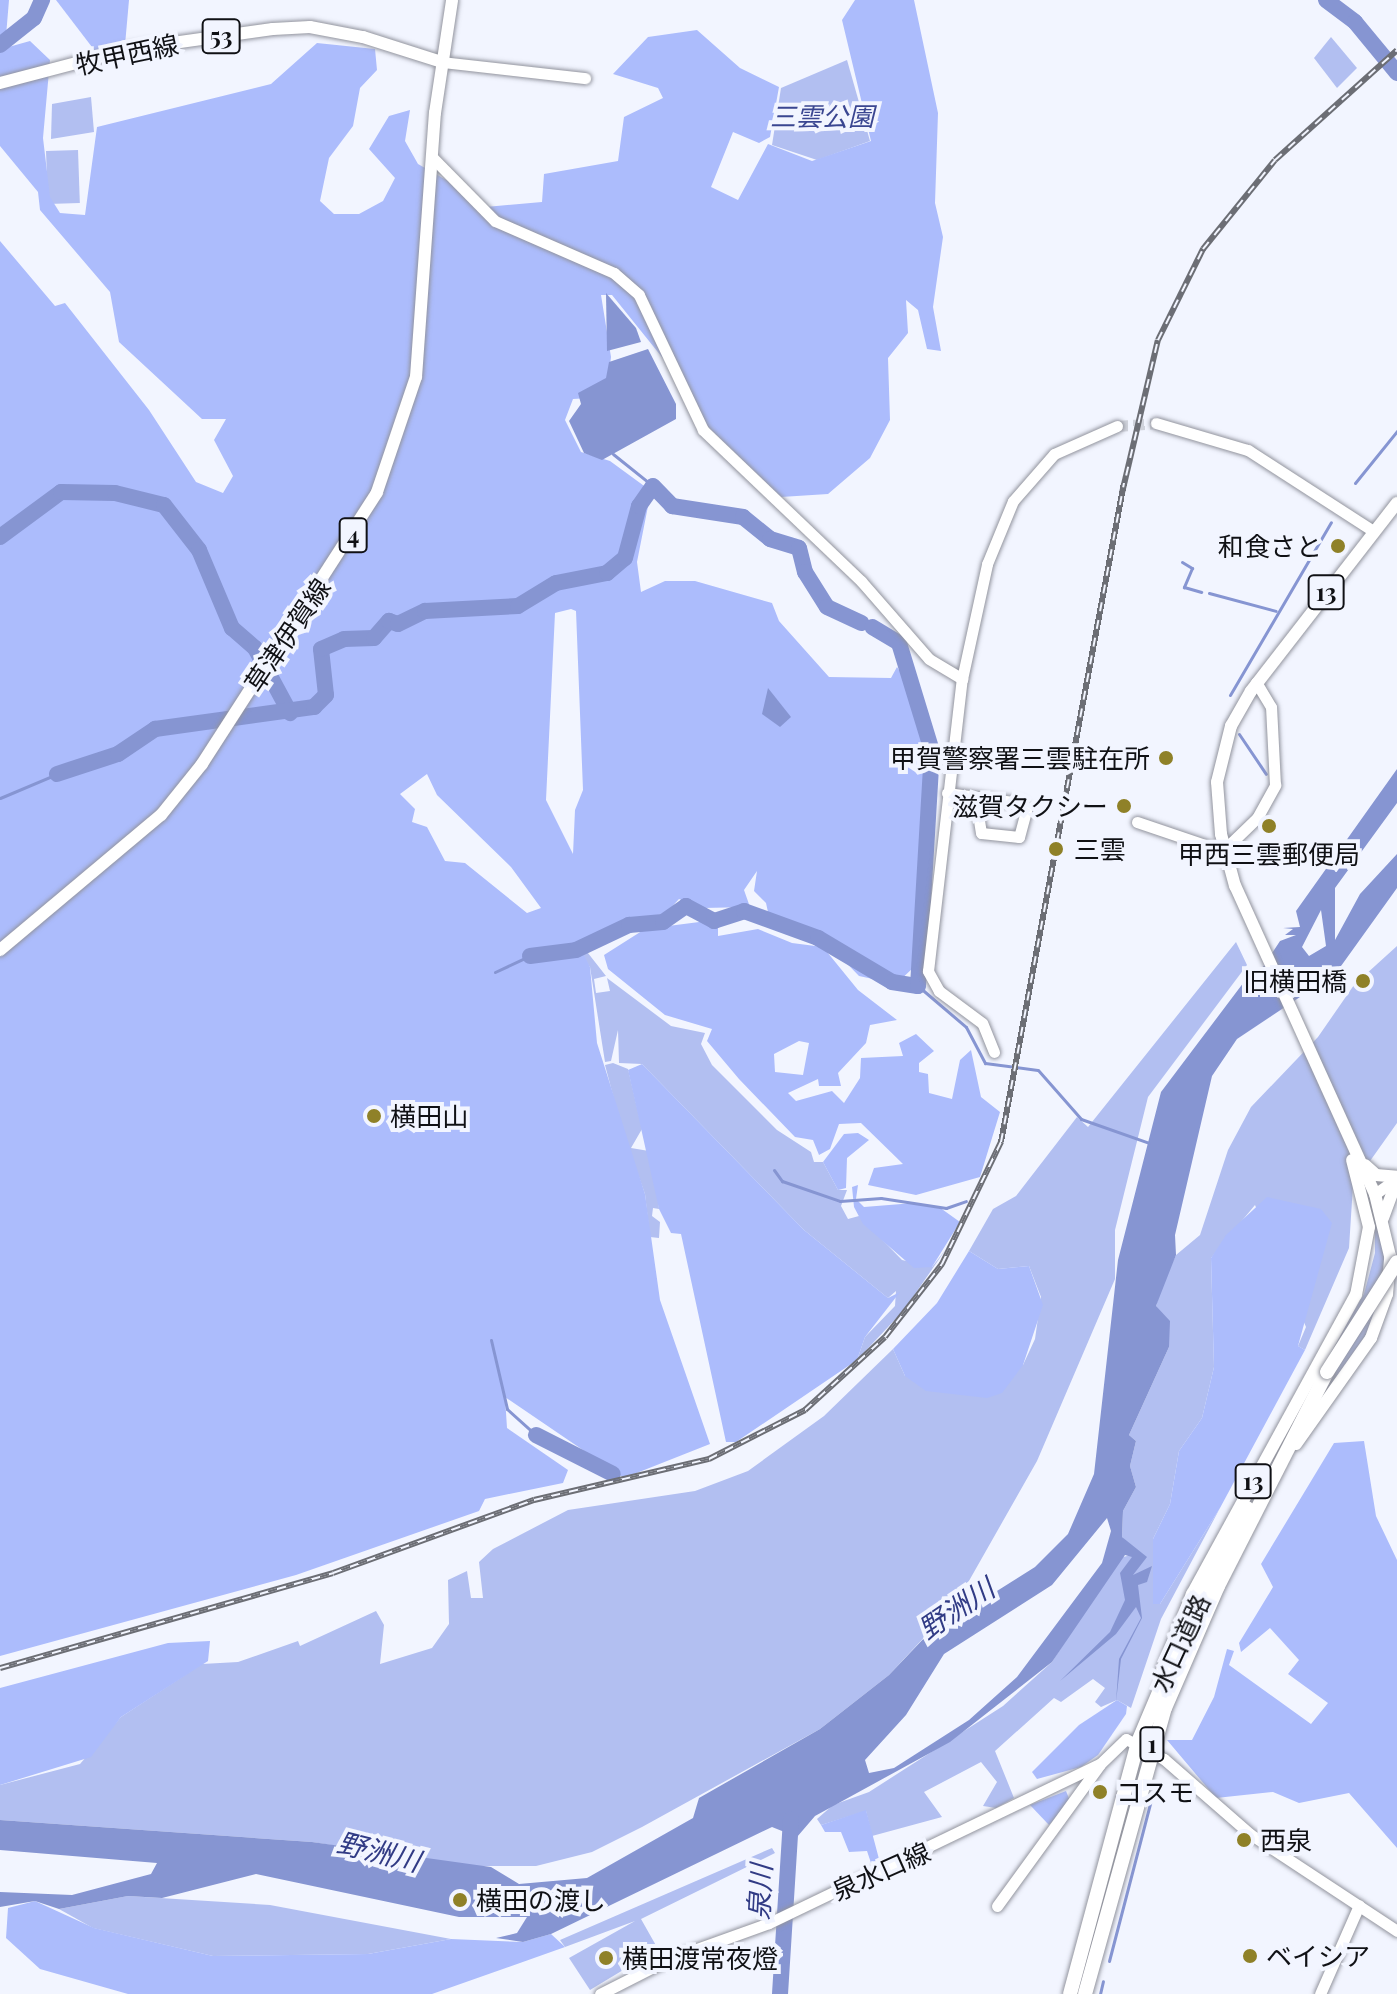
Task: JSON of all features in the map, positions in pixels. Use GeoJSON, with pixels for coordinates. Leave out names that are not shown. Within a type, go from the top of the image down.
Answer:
{"type":"FeatureCollection","features":[{"type":"Feature","properties":{"kind":"highway","name":"水口道路"},"geometry":{"type":"LineString","coordinates":[[1085,1994],[1155,1696],[1222,1554],[1327,1372],[1397,1262]]}},
{"type":"Feature","properties":{"kind":"highway","name":"水口道路"},"geometry":{"type":"LineString","coordinates":[[1070,1994],[1144,1746],[1286,1445]]}},
{"type":"Feature","properties":{"kind":"main road","name":"草津伊賀線"},"geometry":{"type":"LineString","coordinates":[[0,950],[161,815],[361,524],[394,454],[416,377],[442,62],[452,0]]}},
{"type":"Feature","properties":{"kind":"main road","name":"牧甲西線"},"geometry":{"type":"LineString","coordinates":[[0,83],[130,49],[285,28],[363,37],[442,62]]}},
{"type":"Feature","properties":{"kind":"main road","name":"13"},"geometry":{"type":"LineString","coordinates":[[1257,1508],[1376,1326],[1390,1256],[1375,1194],[1242,905],[1223,842],[1217,782],[1231,726],[1256,682],[1397,503]]}},
{"type":"Feature","properties":{"kind":"main road","name":"13"},"geometry":{"type":"LineString","coordinates":[[1346,1132],[1365,1176],[1369,1227]]}},
{"type":"Feature","properties":{"kind":"main road"},"geometry":{"type":"LineString","coordinates":[[1365,1176],[1397,1178],[1383,1218]]}},
{"type":"Feature","properties":{"kind":"main road","name":"13"},"geometry":{"type":"LineString","coordinates":[[1155,1696],[1192,1594],[1356,1295],[1375,1194]]}},
{"type":"Feature","properties":{"kind":"street"},"geometry":{"type":"LineString","coordinates":[[442,62],[585,78]]}},
{"type":"Feature","properties":{"kind":"street"},"geometry":{"type":"LineString","coordinates":[[433,158],[495,221],[614,273],[639,295],[703,430],[861,581],[929,659],[962,679]]}},
{"type":"Feature","properties":{"kind":"street"},"geometry":{"type":"LineString","coordinates":[[1156,423],[1248,450],[1373,531]]}},
{"type":"Feature","properties":{"kind":"street"},"geometry":{"type":"LineString","coordinates":[[994,1052],[982,1023],[939,991],[928,971],[948,769],[962,679],[989,557],[1013,501],[1054,454],[1117,426]]}},
{"type":"Feature","properties":{"kind":"street"},"geometry":{"type":"LineString","coordinates":[[1231,843],[1257,818],[1276,779],[1271,707],[1256,682]]}},
{"type":"Feature","properties":{"kind":"street"},"geometry":{"type":"LineString","coordinates":[[947,793],[1002,800],[1026,811],[1014,840],[981,833],[979,813],[968,798]]}},
{"type":"Feature","properties":{"kind":"street"},"geometry":{"type":"LineString","coordinates":[[979,813],[1002,800]]}},
{"type":"Feature","properties":{"kind":"street"},"geometry":{"type":"LineString","coordinates":[[1137,822],[1214,848]]}},
{"type":"Feature","properties":{"kind":"street"},"geometry":{"type":"LineString","coordinates":[[1375,1194],[1397,1178]]}},
{"type":"Feature","properties":{"kind":"street","name":"泉水口線"},"geometry":{"type":"LineString","coordinates":[[600,1994],[669,1959],[772,1922],[1039,1794],[1100,1764],[1117,1743],[1144,1746]]}},
{"type":"Feature","properties":{"kind":"street"},"geometry":{"type":"LineString","coordinates":[[1144,1746],[1250,1834],[1397,1931]]}},
{"type":"Feature","properties":{"kind":"street"},"geometry":{"type":"LineString","coordinates":[[997,1906],[1100,1764]]}},
{"type":"Feature","properties":{"kind":"street"},"geometry":{"type":"LineString","coordinates":[[1320,1994],[1359,1905]]}},
{"type":"Feature","properties":{"kind":"green space"},"geometry":{"type":"Polygon","coordinates":[[[1331,37],[1357,68],[1337,88],[1314,58],[1331,37]]]}},
{"type":"Feature","properties":{"kind":"green space","name":"三雲公園"},"geometry":{"type":"Polygon","coordinates":[[[847,60],[870,141],[817,160],[772,145],[781,88],[847,60]]]}},
{"type":"Feature","properties":{"kind":"green space"},"geometry":{"type":"Polygon","coordinates":[[[91,97],[94,132],[51,139],[52,104],[91,97]]]}},
{"type":"Feature","properties":{"kind":"green space"},"geometry":{"type":"Polygon","coordinates":[[[78,150],[80,203],[48,204],[46,151],[78,150]]]}},
{"type":"Feature","properties":{"kind":"green space"},"geometry":{"type":"Polygon","coordinates":[[[585,940],[584,948],[606,976],[594,979],[596,993],[610,991],[607,978],[671,1026],[705,1033],[701,1044],[712,1065],[777,1130],[811,1152],[814,1162],[823,1162],[838,1190],[847,1190],[841,1206],[848,1219],[859,1216],[902,1260],[932,1267],[946,1249],[904,1310],[857,1360],[865,1337],[895,1306],[896,1291],[888,1298],[804,1230],[642,1064],[619,1063],[618,1030],[611,1061],[605,1062],[590,967],[578,952],[578,943],[585,940]]]}},
{"type":"Feature","properties":{"kind":"green space"},"geometry":{"type":"Polygon","coordinates":[[[1236,942],[1247,965],[1148,1097],[1115,1230],[1115,1279],[1037,1461],[957,1602],[889,1675],[820,1729],[592,1852],[536,1866],[466,1866],[312,1842],[0,1820],[0,1785],[80,1764],[121,1717],[202,1664],[238,1662],[298,1641],[300,1646],[376,1611],[384,1625],[380,1664],[432,1648],[449,1624],[448,1580],[467,1571],[471,1598],[483,1598],[479,1562],[493,1549],[568,1510],[695,1491],[748,1471],[824,1416],[893,1349],[905,1376],[1023,1365],[1035,1339],[1041,1297],[1029,1266],[998,1269],[969,1251],[993,1209],[1016,1196],[1077,1117],[1088,1127],[1236,942]]]}},
{"type":"Feature","properties":{"kind":"green space"},"geometry":{"type":"Polygon","coordinates":[[[1397,946],[1397,1123],[1353,1185],[1349,1248],[1305,1350],[1298,1346],[1306,1327],[1255,1205],[1211,1258],[1214,1367],[1202,1418],[1179,1451],[1170,1504],[1153,1539],[1153,1604],[1160,1604],[1220,1508],[1161,1619],[1131,1708],[1117,1700],[1101,1707],[1095,1702],[1105,1688],[1093,1679],[1061,1702],[1054,1698],[995,1751],[1014,1798],[996,1808],[983,1806],[997,1782],[981,1762],[924,1792],[942,1817],[872,1836],[866,1811],[821,1825],[817,1819],[833,1805],[869,1792],[1003,1706],[1052,1662],[1119,1558],[1135,1554],[1122,1537],[1123,1511],[1136,1487],[1130,1466],[1136,1441],[1129,1435],[1169,1347],[1156,1306],[1162,1285],[1176,1255],[1200,1235],[1228,1150],[1251,1107],[1318,1037],[1354,985],[1397,946]]]}},
{"type":"Feature","properties":{"kind":"green space"},"geometry":{"type":"Polygon","coordinates":[[[613,1063],[628,1069],[642,1129],[631,1148],[649,1151],[656,1176],[659,1209],[653,1208],[652,1216],[660,1222],[659,1238],[650,1237],[645,1194],[622,1129],[605,1065],[613,1063]]]}},
{"type":"Feature","properties":{"kind":"green space"},"geometry":{"type":"Polygon","coordinates":[[[1375,1218],[1388,1259],[1374,1326],[1296,1441],[1322,1366],[1364,1294],[1375,1253],[1375,1218]]]}},
{"type":"Feature","properties":{"kind":"green space"},"geometry":{"type":"Polygon","coordinates":[[[772,1848],[775,1853],[641,1919],[658,1949],[590,1990],[569,1958],[635,1921],[565,1947],[560,1940],[772,1848]]]}},
{"type":"Feature","properties":{"kind":"green space"},"geometry":{"type":"Polygon","coordinates":[[[128,1896],[270,1905],[451,1939],[368,1954],[213,1956],[93,1928],[59,1909],[128,1896]]]}},
{"type":"Feature","properties":{"kind":"shaded area"},"geometry":{"type":"Polygon","coordinates":[[[0,0],[9,0],[5,48],[30,41],[50,60],[43,138],[50,197],[60,213],[85,215],[97,127],[271,84],[317,43],[375,49],[377,70],[360,88],[353,126],[329,158],[320,201],[334,214],[359,214],[383,201],[395,178],[369,149],[389,116],[410,110],[405,141],[418,164],[448,181],[475,208],[542,202],[544,174],[618,161],[624,117],[663,98],[658,88],[613,74],[648,37],[697,30],[740,68],[779,87],[770,137],[759,143],[733,132],[711,187],[738,200],[768,144],[812,161],[871,141],[842,20],[855,0],[914,0],[938,113],[935,203],[943,237],[933,307],[941,351],[927,349],[918,310],[906,300],[908,333],[888,358],[890,420],[870,458],[828,494],[781,497],[705,424],[690,392],[612,295],[601,295],[611,357],[606,397],[573,399],[565,420],[581,452],[610,461],[651,491],[637,562],[641,592],[665,581],[695,581],[772,603],[779,621],[829,677],[891,678],[897,667],[920,701],[933,750],[914,967],[896,984],[859,976],[830,946],[771,926],[766,903],[754,891],[757,871],[744,890],[750,907],[703,908],[679,899],[667,912],[578,943],[590,967],[597,1043],[645,1194],[660,1300],[710,1444],[624,1478],[505,1397],[507,1428],[568,1470],[563,1483],[485,1499],[479,1511],[296,1575],[0,1656],[0,241],[55,306],[65,303],[149,410],[196,482],[223,493],[233,476],[214,440],[226,419],[202,419],[119,342],[110,292],[40,210],[38,192],[0,146],[0,0]],[[571,609],[555,613],[546,800],[573,854],[575,810],[583,790],[576,611],[571,609]],[[427,774],[400,794],[415,809],[412,822],[427,827],[445,861],[465,863],[527,913],[541,908],[511,867],[437,795],[427,774]]]}},
{"type":"Feature","properties":{"kind":"shaded area"},"geometry":{"type":"Polygon","coordinates":[[[56,0],[129,0],[125,45],[95,51],[56,0]]]}},
{"type":"Feature","properties":{"kind":"shaded area"},"geometry":{"type":"Polygon","coordinates":[[[606,293],[636,328],[641,342],[607,351],[606,293]]]}},
{"type":"Feature","properties":{"kind":"shaded area"},"geometry":{"type":"Polygon","coordinates":[[[648,349],[676,404],[676,419],[602,460],[584,453],[569,421],[581,404],[578,393],[606,378],[609,362],[648,349]]]}},
{"type":"Feature","properties":{"kind":"shaded area"},"geometry":{"type":"Polygon","coordinates":[[[768,688],[791,717],[780,727],[762,714],[768,688]]]}},
{"type":"Feature","properties":{"kind":"shaded area"},"geometry":{"type":"Polygon","coordinates":[[[1397,769],[1397,803],[1335,888],[1335,940],[1360,894],[1397,854],[1397,888],[1336,973],[1237,1039],[1212,1076],[1175,1235],[1176,1255],[1156,1306],[1170,1321],[1169,1347],[1129,1435],[1136,1441],[1130,1466],[1136,1487],[1123,1511],[1122,1537],[1147,1557],[1133,1575],[1152,1566],[1147,1582],[1138,1585],[1142,1618],[1121,1659],[1116,1702],[1119,1659],[1141,1618],[1136,1607],[1116,1634],[1060,1681],[1110,1632],[1125,1600],[1120,1573],[1132,1557],[1125,1555],[1052,1662],[950,1742],[815,1816],[797,1837],[772,1827],[551,1934],[523,1942],[496,1938],[517,1933],[527,1917],[459,1917],[256,1874],[162,1898],[128,1896],[59,1909],[35,1901],[0,1907],[0,1892],[72,1895],[151,1874],[157,1863],[0,1850],[0,1820],[312,1842],[491,1867],[519,1884],[587,1878],[693,1818],[699,1798],[820,1729],[889,1675],[927,1635],[1035,1567],[1068,1534],[1094,1474],[1118,1260],[1161,1092],[1250,974],[1261,970],[1280,941],[1296,935],[1285,935],[1293,929],[1283,928],[1300,927],[1296,911],[1397,769]],[[1321,910],[1302,947],[1309,956],[1326,946],[1321,910]],[[1280,965],[1270,967],[1253,988],[1276,991],[1287,975],[1280,965]],[[1107,1518],[1052,1585],[944,1654],[906,1715],[865,1760],[869,1773],[894,1768],[969,1720],[1017,1677],[1102,1563],[1111,1531],[1107,1518]]]}},
{"type":"Feature","properties":{"kind":"shaded area"},"geometry":{"type":"Polygon","coordinates":[[[707,921],[718,928],[718,936],[758,929],[792,943],[823,947],[858,990],[897,1020],[870,1025],[866,1043],[838,1073],[841,1086],[819,1086],[818,1079],[788,1093],[796,1101],[832,1091],[844,1103],[860,1078],[861,1058],[903,1056],[899,1043],[916,1034],[934,1051],[919,1063],[919,1072],[928,1074],[929,1093],[952,1099],[960,1060],[971,1050],[981,1097],[1000,1112],[980,1177],[916,1195],[868,1185],[874,1168],[903,1164],[861,1123],[839,1124],[830,1149],[819,1155],[813,1140],[795,1137],[739,1079],[707,1041],[712,1029],[665,1015],[608,969],[604,955],[645,929],[707,921]],[[799,1041],[774,1054],[775,1072],[803,1075],[809,1043],[799,1041]]]}},
{"type":"Feature","properties":{"kind":"shaded area"},"geometry":{"type":"Polygon","coordinates":[[[642,1064],[804,1230],[888,1298],[900,1292],[865,1337],[857,1360],[736,1442],[726,1442],[681,1234],[671,1233],[659,1209],[628,1070],[642,1064]]]}},
{"type":"Feature","properties":{"kind":"shaded area"},"geometry":{"type":"Polygon","coordinates":[[[858,1133],[869,1140],[847,1158],[846,1188],[838,1190],[823,1162],[844,1134],[858,1133]]]}},
{"type":"Feature","properties":{"kind":"shaded area"},"geometry":{"type":"Polygon","coordinates":[[[858,1185],[856,1199],[864,1207],[914,1203],[939,1207],[960,1222],[932,1267],[914,1268],[863,1224],[854,1207],[852,1187],[858,1185]]]}},
{"type":"Feature","properties":{"kind":"shaded area"},"geometry":{"type":"Polygon","coordinates":[[[1267,1197],[1321,1209],[1332,1223],[1298,1346],[1305,1350],[1220,1508],[1160,1604],[1153,1604],[1153,1539],[1170,1504],[1179,1451],[1202,1418],[1214,1367],[1211,1258],[1226,1235],[1267,1197]]]}},
{"type":"Feature","properties":{"kind":"shaded area"},"geometry":{"type":"Polygon","coordinates":[[[969,1251],[998,1269],[1029,1266],[1043,1305],[1023,1365],[1002,1393],[987,1398],[926,1391],[905,1376],[893,1349],[937,1303],[969,1251]]]}},
{"type":"Feature","properties":{"kind":"shaded area"},"geometry":{"type":"Polygon","coordinates":[[[1364,1441],[1376,1516],[1397,1560],[1397,1848],[1349,1793],[1299,1803],[1273,1792],[1216,1798],[1167,1740],[1192,1740],[1214,1697],[1227,1649],[1234,1651],[1229,1665],[1311,1724],[1328,1703],[1288,1674],[1299,1660],[1270,1628],[1241,1652],[1239,1643],[1273,1587],[1261,1564],[1334,1443],[1364,1441]]]}},
{"type":"Feature","properties":{"kind":"shaded area"},"geometry":{"type":"Polygon","coordinates":[[[210,1641],[208,1661],[121,1717],[91,1757],[0,1785],[0,1688],[168,1643],[210,1641]]]}},
{"type":"Feature","properties":{"kind":"shaded area"},"geometry":{"type":"Polygon","coordinates":[[[1117,1700],[1127,1706],[1126,1714],[1098,1755],[1081,1767],[1037,1779],[1032,1772],[1079,1725],[1117,1700]]]}},
{"type":"Feature","properties":{"kind":"shaded area"},"geometry":{"type":"Polygon","coordinates":[[[1066,1791],[1070,1801],[1049,1825],[1030,1805],[1066,1791]]]}},
{"type":"Feature","properties":{"kind":"shaded area"},"geometry":{"type":"Polygon","coordinates":[[[866,1810],[879,1859],[871,1863],[867,1851],[849,1852],[841,1832],[825,1832],[821,1825],[866,1810]]]}},
{"type":"Feature","properties":{"kind":"shaded area"},"geometry":{"type":"Polygon","coordinates":[[[35,1901],[94,1928],[213,1956],[368,1954],[451,1939],[523,1942],[551,1934],[565,1947],[432,1994],[128,1994],[40,1969],[6,1938],[8,1908],[35,1901]]]}},
{"type":"Feature","properties":{"kind":"waterway"},"geometry":{"type":"LineString","coordinates":[[0,45],[34,18],[42,0]]}},
{"type":"Feature","properties":{"kind":"waterway"},"geometry":{"type":"LineString","coordinates":[[1326,0],[1355,22],[1397,73]]}},
{"type":"Feature","properties":{"kind":"waterway"},"geometry":{"type":"LineString","coordinates":[[1355,483],[1397,431]]}},
{"type":"Feature","properties":{"kind":"waterway"},"geometry":{"type":"LineString","coordinates":[[613,454],[653,486]]}},
{"type":"Feature","properties":{"kind":"waterway"},"geometry":{"type":"LineString","coordinates":[[57,774],[118,754],[155,729],[314,707],[326,695],[321,649],[344,639],[374,638],[389,621],[398,624],[425,611],[518,606],[556,583],[607,573],[625,558],[639,506],[653,486],[672,506],[743,517],[770,539],[799,548],[805,572],[827,607],[862,623]]}},
{"type":"Feature","properties":{"kind":"waterway"},"geometry":{"type":"LineString","coordinates":[[0,537],[61,492],[115,493],[164,505],[199,550],[232,628],[255,648],[290,713]]}},
{"type":"Feature","properties":{"kind":"waterway"},"geometry":{"type":"LineString","coordinates":[[1230,695],[1331,522]]}},
{"type":"Feature","properties":{"kind":"waterway"},"geometry":{"type":"LineString","coordinates":[[1182,562],[1192,568],[1184,587],[1201,592]]}},
{"type":"Feature","properties":{"kind":"waterway"},"geometry":{"type":"LineString","coordinates":[[1209,593],[1276,611]]}},
{"type":"Feature","properties":{"kind":"waterway"},"geometry":{"type":"LineString","coordinates":[[530,956],[576,950],[629,925],[663,922],[686,906],[714,921],[744,911],[818,938],[892,982],[918,986],[932,751],[899,643],[872,627]]}},
{"type":"Feature","properties":{"kind":"waterway"},"geometry":{"type":"LineString","coordinates":[[1239,734],[1266,774]]}},
{"type":"Feature","properties":{"kind":"waterway"},"geometry":{"type":"LineString","coordinates":[[0,798],[57,774]]}},
{"type":"Feature","properties":{"kind":"waterway"},"geometry":{"type":"LineString","coordinates":[[495,972],[530,956]]}},
{"type":"Feature","properties":{"kind":"waterway"},"geometry":{"type":"LineString","coordinates":[[918,986],[966,1027],[985,1063],[1038,1070],[1081,1119],[1149,1143]]}},
{"type":"Feature","properties":{"kind":"waterway"},"geometry":{"type":"LineString","coordinates":[[774,1170],[782,1181],[840,1201],[881,1198],[946,1208],[966,1201]]}},
{"type":"Feature","properties":{"kind":"waterway"},"geometry":{"type":"LineString","coordinates":[[491,1340],[507,1409],[536,1435]]}},
{"type":"Feature","properties":{"kind":"waterway"},"geometry":{"type":"LineString","coordinates":[[536,1435],[613,1474]]}},
{"type":"Feature","properties":{"kind":"waterway"},"geometry":{"type":"LineString","coordinates":[[1109,1961],[1156,1781]]}},
{"type":"Feature","properties":{"kind":"waterway","name":"泉川"},"geometry":{"type":"LineString","coordinates":[[780,1994],[791,1819]]}},
{"type":"Feature","properties":{"kind":"waterway"},"geometry":{"type":"LineString","coordinates":[[1100,1994],[1103,1981]]}},
{"type":"Feature","properties":{"kind":"tunnel"},"geometry":{"type":"LineString","coordinates":[[1117,426],[1156,423]]}},
{"type":"Feature","properties":{"kind":"railway"},"geometry":{"type":"LineString","coordinates":[[1122,493],[1158,340],[1203,249],[1275,160],[1397,50]]}},
{"type":"Feature","properties":{"kind":"railway"},"geometry":{"type":"LineString","coordinates":[[0,1668],[333,1573],[534,1500],[709,1459],[805,1410],[885,1337],[942,1264],[1001,1142],[1124,483]]}},
{"type":"Feature","properties":{"kind":"place","name":"和食さと"},"geometry":{"type":"Point","coordinates":[1338,546]}},
{"type":"Feature","properties":{"kind":"place","name":"甲賀警察署三雲駐在所"},"geometry":{"type":"Point","coordinates":[1166,758]}},
{"type":"Feature","properties":{"kind":"place","name":"滋賀タクシー"},"geometry":{"type":"Point","coordinates":[1124,806]}},
{"type":"Feature","properties":{"kind":"place","name":"甲西三雲郵便局"},"geometry":{"type":"Point","coordinates":[1269,826]}},
{"type":"Feature","properties":{"kind":"place","name":"三雲"},"geometry":{"type":"Point","coordinates":[1056,849]}},
{"type":"Feature","properties":{"kind":"place","name":"旧横田橋"},"geometry":{"type":"Point","coordinates":[1363,981]}},
{"type":"Feature","properties":{"kind":"place","name":"横田山"},"geometry":{"type":"Point","coordinates":[374,1116]}},
{"type":"Feature","properties":{"kind":"place","name":"コスモ"},"geometry":{"type":"Point","coordinates":[1100,1792]}},
{"type":"Feature","properties":{"kind":"place","name":"西泉"},"geometry":{"type":"Point","coordinates":[1244,1840]}},
{"type":"Feature","properties":{"kind":"place","name":"横田の渡し"},"geometry":{"type":"Point","coordinates":[460,1900]}},
{"type":"Feature","properties":{"kind":"place","name":"ベイシア"},"geometry":{"type":"Point","coordinates":[1250,1956]}},
{"type":"Feature","properties":{"kind":"place","name":"横田渡常夜燈"},"geometry":{"type":"Point","coordinates":[606,1958]}},
{"type":"Feature","properties":{"kind":"water label","name":"野洲川"},"geometry":{"type":"Point","coordinates":[956,1608]}},
{"type":"Feature","properties":{"kind":"water label","name":"野洲川"},"geometry":{"type":"Point","coordinates":[379,1851]}}]}
